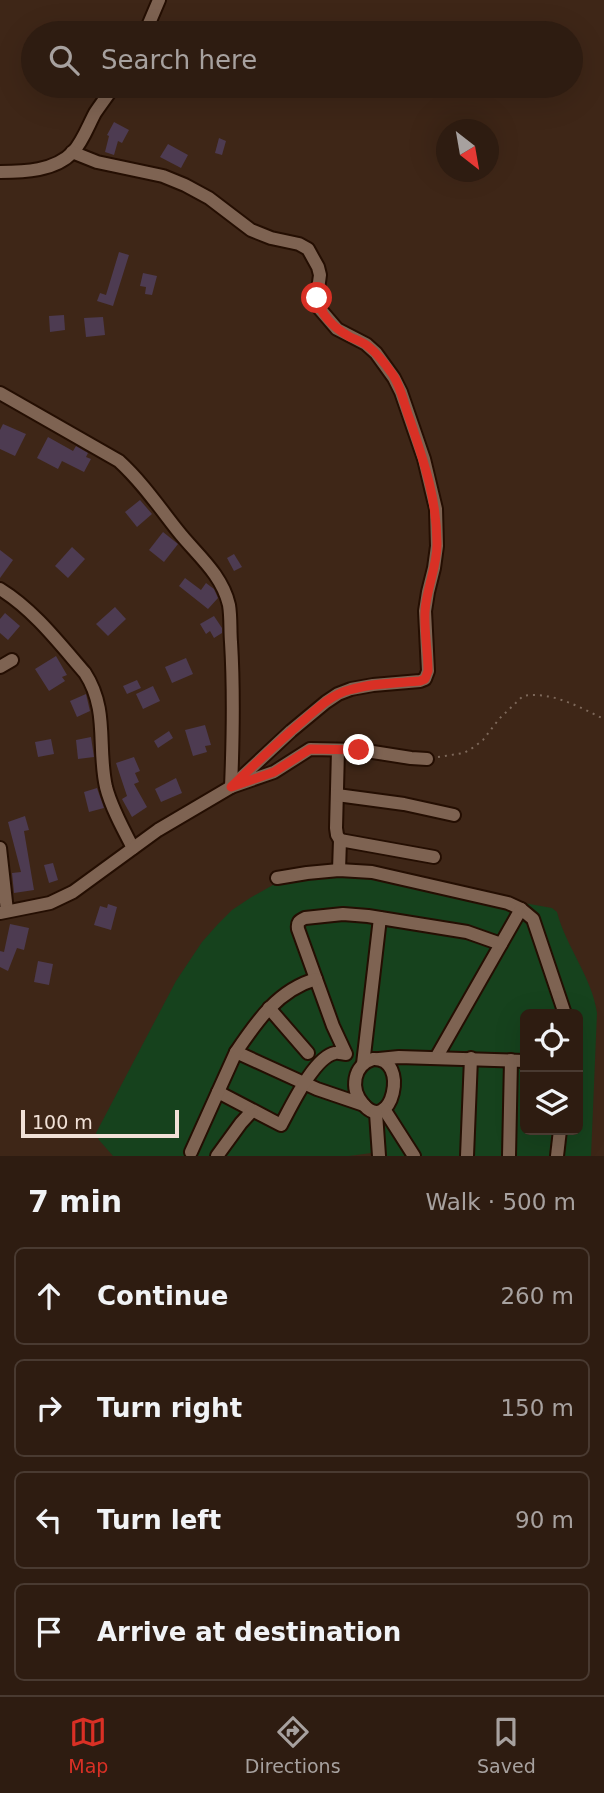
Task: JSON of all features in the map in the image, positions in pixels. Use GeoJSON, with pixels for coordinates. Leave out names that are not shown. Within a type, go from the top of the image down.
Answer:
{"type":"FeatureCollection","features":[{"type":"Feature","properties":{"kind":"street"},"geometry":{"type":"LineString","coordinates":[[150,21],[159,0]]}},
{"type":"Feature","properties":{"kind":"street"},"geometry":{"type":"LineString","coordinates":[[0,172],[39,170],[72,152],[106,98]]}},
{"type":"Feature","properties":{"kind":"street"},"geometry":{"type":"LineString","coordinates":[[0,849],[3,912],[50,903],[62,898],[180,816],[231,787],[291,731],[338,694],[373,685],[420,681],[425,679],[428,671],[425,611],[437,545],[436,509],[431,485],[394,378],[376,353],[366,344],[337,329],[319,308],[317,298],[320,275],[308,249],[299,244],[271,239],[251,230],[209,198],[185,185],[163,176],[97,162],[72,152]]}},
{"type":"Feature","properties":{"kind":"street"},"geometry":{"type":"LineString","coordinates":[[0,393],[120,461],[199,553],[223,588],[229,605],[233,674],[231,787]]}},
{"type":"Feature","properties":{"kind":"street"},"geometry":{"type":"LineString","coordinates":[[0,589],[43,625],[90,681],[99,709],[107,788],[133,848]]}},
{"type":"Feature","properties":{"kind":"street"},"geometry":{"type":"LineString","coordinates":[[0,667],[12,660]]}},
{"type":"Feature","properties":{"kind":"street"},"geometry":{"type":"LineString","coordinates":[[231,787],[274,772],[310,749],[359,750],[427,759]]}},
{"type":"Feature","properties":{"kind":"street"},"geometry":{"type":"LineString","coordinates":[[338,750],[336,828],[340,840],[339,870]]}},
{"type":"Feature","properties":{"kind":"street"},"geometry":{"type":"LineString","coordinates":[[337,795],[404,804],[454,815]]}},
{"type":"Feature","properties":{"kind":"street"},"geometry":{"type":"LineString","coordinates":[[340,840],[435,857]]}},
{"type":"Feature","properties":{"kind":"street"},"geometry":{"type":"LineString","coordinates":[[277,878],[339,870],[372,872],[508,903],[533,919],[563,1009]]}},
{"type":"Feature","properties":{"kind":"street"},"geometry":{"type":"LineString","coordinates":[[436,1058],[521,909]]}},
{"type":"Feature","properties":{"kind":"street"},"geometry":{"type":"LineString","coordinates":[[346,1054],[298,929],[299,921],[343,914],[380,918],[467,932],[501,944]]}},
{"type":"Feature","properties":{"kind":"street"},"geometry":{"type":"LineString","coordinates":[[380,918],[356,1089],[359,1100],[368,1109],[380,1111],[414,1156]]}},
{"type":"Feature","properties":{"kind":"street"},"geometry":{"type":"LineString","coordinates":[[191,1152],[236,1052],[276,1001],[298,986],[316,979]]}},
{"type":"Feature","properties":{"kind":"street"},"geometry":{"type":"LineString","coordinates":[[269,1008],[308,1053]]}},
{"type":"Feature","properties":{"kind":"street"},"geometry":{"type":"LineString","coordinates":[[236,1052],[332,1096],[364,1105]]}},
{"type":"Feature","properties":{"kind":"street"},"geometry":{"type":"LineString","coordinates":[[218,1092],[281,1125],[311,1073],[330,1055],[337,1052],[346,1054],[361,1066]]}},
{"type":"Feature","properties":{"kind":"street"},"geometry":{"type":"LineString","coordinates":[[361,1066],[368,1061],[399,1057],[520,1061]]}},
{"type":"Feature","properties":{"kind":"street"},"geometry":{"type":"LineString","coordinates":[[467,1156],[471,1058]]}},
{"type":"Feature","properties":{"kind":"street"},"geometry":{"type":"LineString","coordinates":[[379,1059],[388,1066],[394,1082],[392,1098],[380,1111],[379,1156]]}},
{"type":"Feature","properties":{"kind":"street"},"geometry":{"type":"LineString","coordinates":[[509,1156],[511,1060]]}},
{"type":"Feature","properties":{"kind":"street"},"geometry":{"type":"LineString","coordinates":[[217,1156],[252,1111]]}},
{"type":"Feature","properties":{"kind":"street"},"geometry":{"type":"LineString","coordinates":[[557,1156],[559,1135]]}},
{"type":"Feature","properties":{"kind":"path"},"geometry":{"type":"LineString","coordinates":[[427,759],[464,753],[474,747],[523,696],[543,695],[568,702],[604,719]]}},
{"type":"Feature","properties":{"kind":"green space"},"geometry":{"type":"Polygon","coordinates":[[[358,874],[552,908],[557,912],[590,987],[597,1013],[591,1156],[387,1156],[386,1151],[349,1156],[113,1156],[96,1133],[176,981],[202,942],[218,924],[250,898],[280,881],[358,874]]]}},
{"type":"Feature","properties":{"kind":"building"},"geometry":{"type":"Polygon","coordinates":[[[114,122],[129,130],[122,143],[118,141],[114,155],[105,152],[109,136],[107,135],[114,122]]]}},
{"type":"Feature","properties":{"kind":"building"},"geometry":{"type":"Polygon","coordinates":[[[219,138],[226,141],[222,155],[215,153],[219,138]]]}},
{"type":"Feature","properties":{"kind":"building"},"geometry":{"type":"Polygon","coordinates":[[[168,144],[188,155],[181,168],[160,157],[168,144]]]}},
{"type":"Feature","properties":{"kind":"building"},"geometry":{"type":"Polygon","coordinates":[[[119,252],[129,255],[113,306],[97,301],[100,293],[106,295],[119,252]]]}},
{"type":"Feature","properties":{"kind":"building"},"geometry":{"type":"Polygon","coordinates":[[[143,273],[157,276],[152,295],[145,294],[146,287],[140,286],[143,273]]]}},
{"type":"Feature","properties":{"kind":"building"},"geometry":{"type":"Polygon","coordinates":[[[64,315],[65,330],[50,332],[49,316],[64,315]]]}},
{"type":"Feature","properties":{"kind":"building"},"geometry":{"type":"Polygon","coordinates":[[[103,317],[105,335],[86,337],[84,318],[103,317]]]}},
{"type":"Feature","properties":{"kind":"building"},"geometry":{"type":"Polygon","coordinates":[[[3,424],[26,434],[15,456],[0,449],[0,430],[3,424]]]}},
{"type":"Feature","properties":{"kind":"building"},"geometry":{"type":"Polygon","coordinates":[[[48,437],[73,451],[76,446],[88,453],[86,457],[91,459],[84,472],[62,461],[58,469],[37,458],[48,437]]]}},
{"type":"Feature","properties":{"kind":"building"},"geometry":{"type":"Polygon","coordinates":[[[140,500],[152,514],[137,527],[125,512],[140,500]]]}},
{"type":"Feature","properties":{"kind":"building"},"geometry":{"type":"Polygon","coordinates":[[[163,532],[178,544],[164,562],[149,550],[163,532]]]}},
{"type":"Feature","properties":{"kind":"building"},"geometry":{"type":"Polygon","coordinates":[[[72,547],[85,559],[68,578],[55,566],[72,547]]]}},
{"type":"Feature","properties":{"kind":"building"},"geometry":{"type":"Polygon","coordinates":[[[0,550],[13,560],[0,578],[0,550]]]}},
{"type":"Feature","properties":{"kind":"building"},"geometry":{"type":"Polygon","coordinates":[[[234,554],[242,567],[234,571],[227,558],[234,554]]]}},
{"type":"Feature","properties":{"kind":"building"},"geometry":{"type":"Polygon","coordinates":[[[185,578],[201,590],[206,583],[214,589],[218,598],[208,609],[179,586],[185,578]]]}},
{"type":"Feature","properties":{"kind":"building"},"geometry":{"type":"Polygon","coordinates":[[[115,607],[126,619],[108,636],[96,624],[115,607]]]}},
{"type":"Feature","properties":{"kind":"building"},"geometry":{"type":"Polygon","coordinates":[[[5,613],[20,626],[8,640],[0,633],[0,619],[5,613]]]}},
{"type":"Feature","properties":{"kind":"building"},"geometry":{"type":"Polygon","coordinates":[[[214,616],[222,628],[222,633],[214,638],[210,631],[206,634],[200,624],[214,616]]]}},
{"type":"Feature","properties":{"kind":"building"},"geometry":{"type":"Polygon","coordinates":[[[56,656],[67,675],[62,677],[65,681],[49,691],[35,669],[56,656]]]}},
{"type":"Feature","properties":{"kind":"building"},"geometry":{"type":"Polygon","coordinates":[[[186,658],[193,674],[172,683],[165,667],[186,658]]]}},
{"type":"Feature","properties":{"kind":"building"},"geometry":{"type":"Polygon","coordinates":[[[137,680],[141,688],[127,694],[123,686],[137,680]]]}},
{"type":"Feature","properties":{"kind":"building"},"geometry":{"type":"Polygon","coordinates":[[[153,686],[160,701],[143,709],[136,694],[153,686]]]}},
{"type":"Feature","properties":{"kind":"building"},"geometry":{"type":"Polygon","coordinates":[[[86,694],[90,711],[77,717],[70,701],[86,694]]]}},
{"type":"Feature","properties":{"kind":"building"},"geometry":{"type":"Polygon","coordinates":[[[205,725],[211,745],[205,746],[207,752],[193,756],[185,730],[205,725]]]}},
{"type":"Feature","properties":{"kind":"building"},"geometry":{"type":"Polygon","coordinates":[[[169,731],[173,738],[158,748],[154,741],[169,731]]]}},
{"type":"Feature","properties":{"kind":"building"},"geometry":{"type":"Polygon","coordinates":[[[91,737],[94,757],[78,759],[76,740],[91,737]]]}},
{"type":"Feature","properties":{"kind":"building"},"geometry":{"type":"Polygon","coordinates":[[[51,739],[54,754],[38,757],[35,742],[51,739]]]}},
{"type":"Feature","properties":{"kind":"building"},"geometry":{"type":"Polygon","coordinates":[[[134,757],[140,771],[135,773],[139,782],[134,784],[147,807],[132,817],[122,799],[127,796],[116,763],[134,757]]]}},
{"type":"Feature","properties":{"kind":"building"},"geometry":{"type":"Polygon","coordinates":[[[176,778],[182,793],[161,802],[155,789],[176,778]]]}},
{"type":"Feature","properties":{"kind":"building"},"geometry":{"type":"Polygon","coordinates":[[[97,788],[104,808],[89,812],[84,792],[97,788]]]}},
{"type":"Feature","properties":{"kind":"building"},"geometry":{"type":"Polygon","coordinates":[[[25,816],[29,830],[24,831],[34,890],[14,893],[12,873],[21,872],[8,822],[25,816]]]}},
{"type":"Feature","properties":{"kind":"building"},"geometry":{"type":"Polygon","coordinates":[[[53,863],[58,880],[49,883],[44,865],[53,863]]]}},
{"type":"Feature","properties":{"kind":"building"},"geometry":{"type":"Polygon","coordinates":[[[108,904],[117,907],[111,930],[94,925],[100,906],[107,908],[108,904]]]}},
{"type":"Feature","properties":{"kind":"building"},"geometry":{"type":"Polygon","coordinates":[[[10,924],[29,928],[24,950],[17,948],[8,971],[0,967],[0,951],[4,952],[10,924]]]}},
{"type":"Feature","properties":{"kind":"building"},"geometry":{"type":"Polygon","coordinates":[[[38,961],[53,964],[49,985],[34,982],[38,961]]]}},
{"type":"Feature","properties":{"kind":"route"},"geometry":{"type":"LineString","coordinates":[[317,298],[319,308],[337,329],[366,344],[385,364],[401,392],[424,459],[436,509],[437,545],[425,611],[428,671],[425,679],[420,681],[373,685],[338,694],[291,731],[231,787],[274,772],[310,749],[359,750]]}}]}
